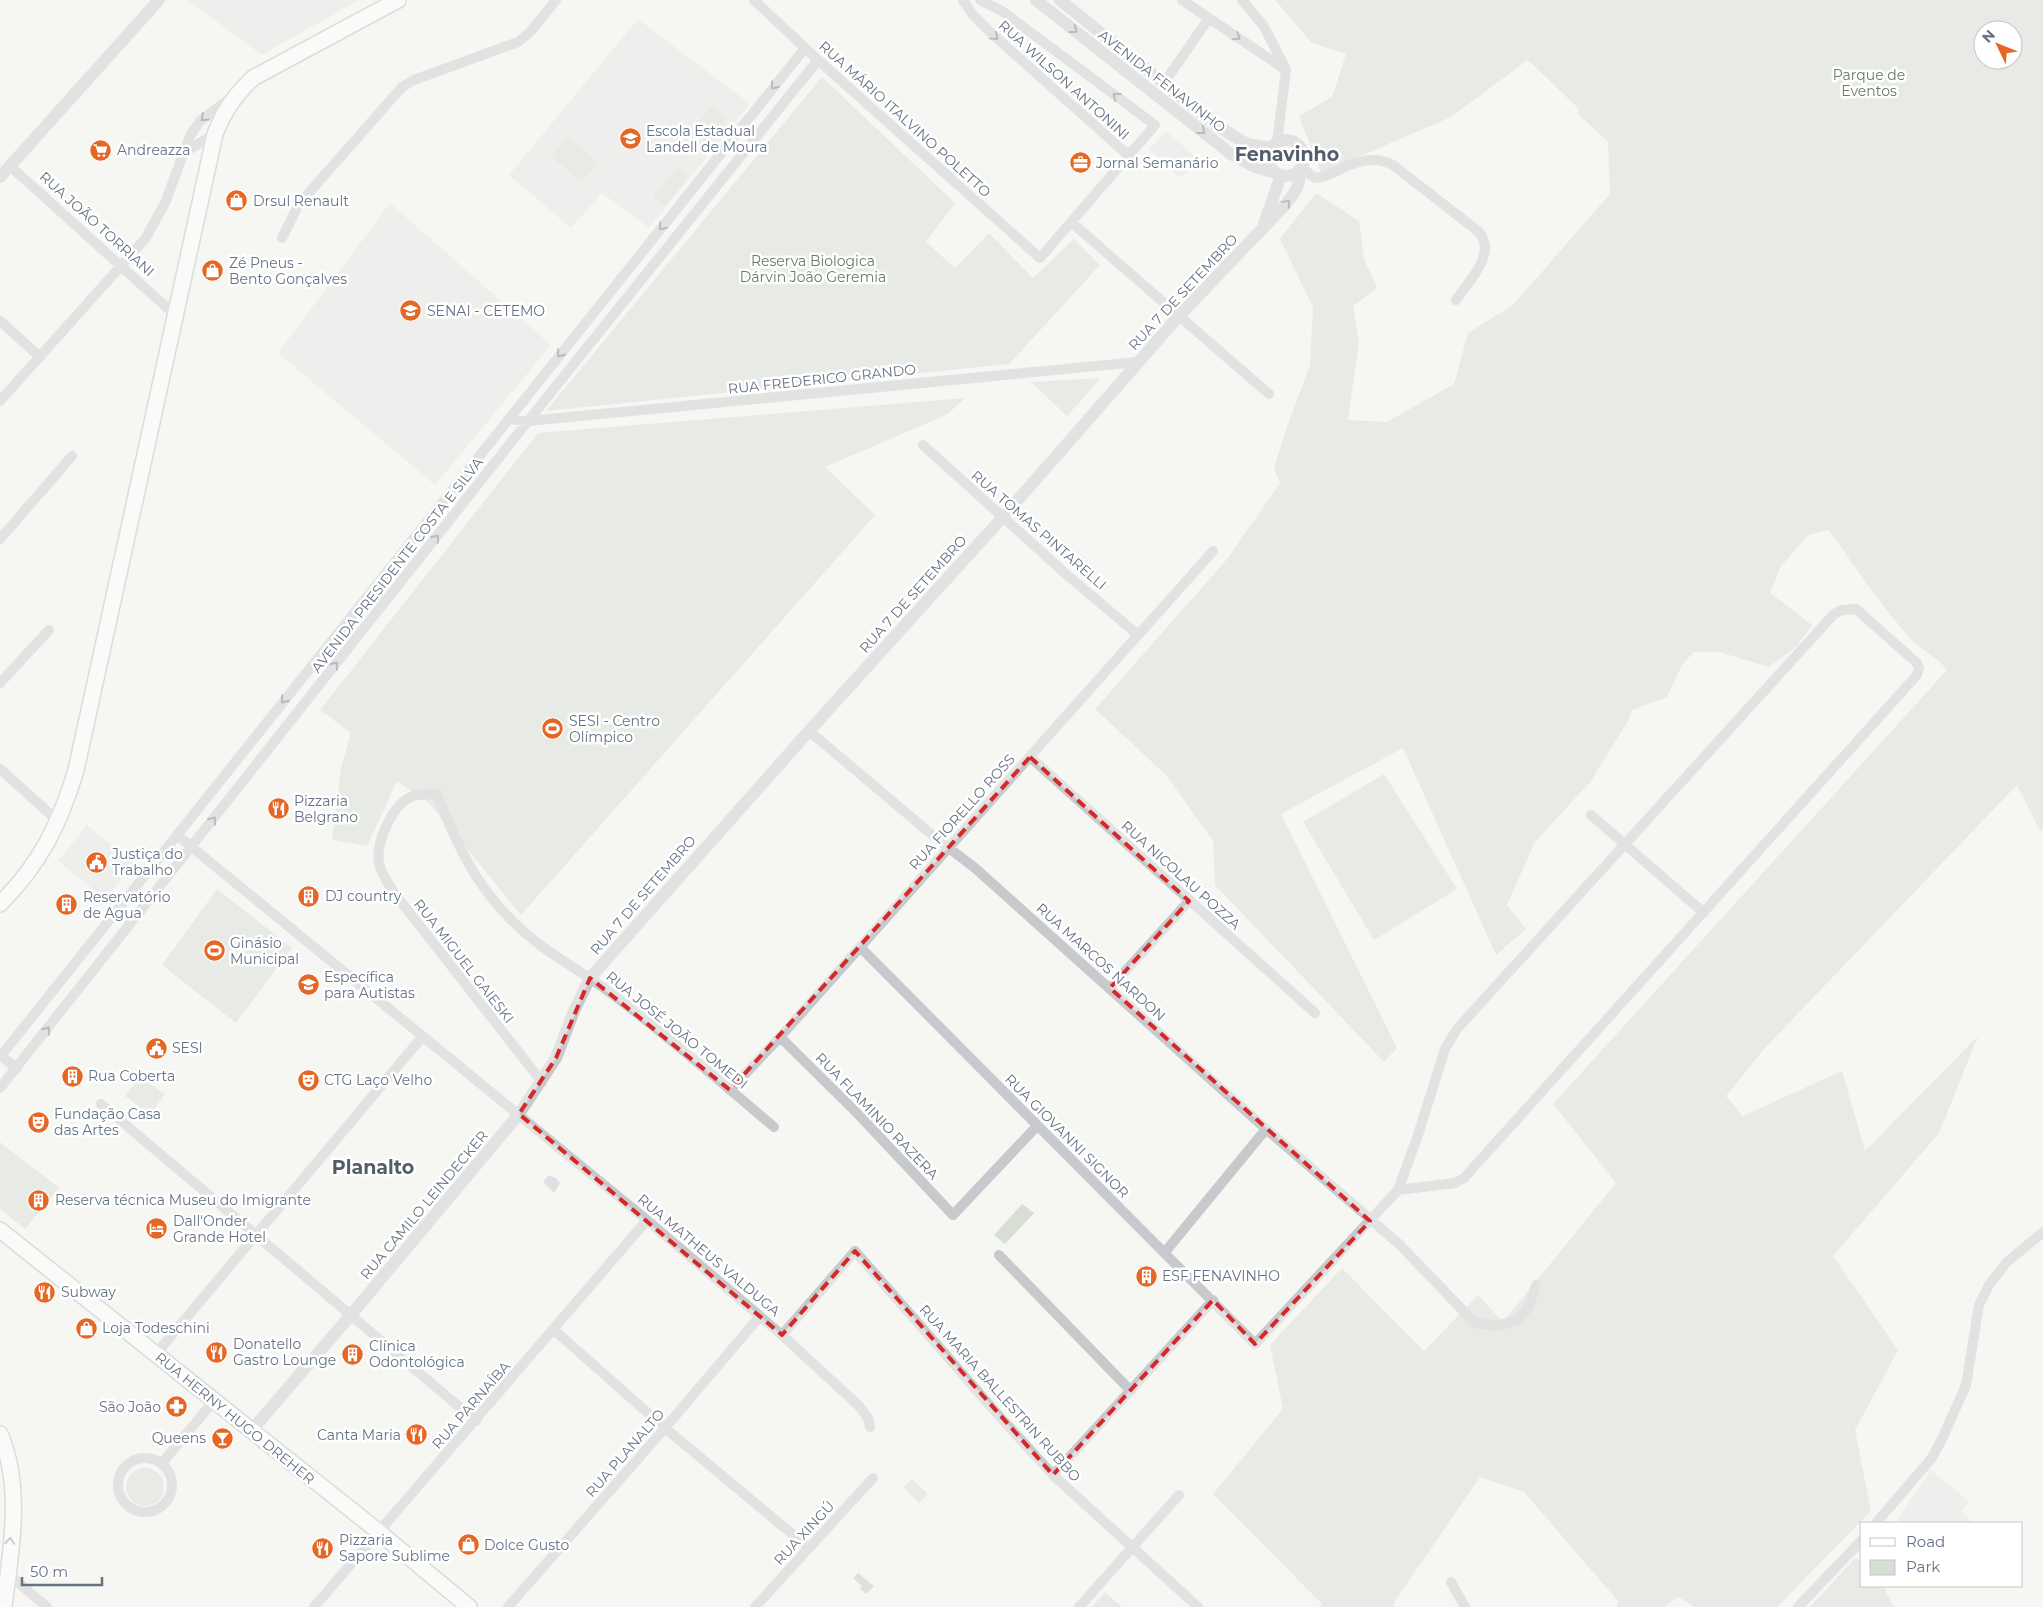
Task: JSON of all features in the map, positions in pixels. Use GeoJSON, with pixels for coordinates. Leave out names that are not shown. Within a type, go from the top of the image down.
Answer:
{"type":"FeatureCollection","features":[{"type":"Feature","properties":{"kind":"main road"},"geometry":{"type":"LineString","coordinates":[[0,904],[34,864],[59,822],[76,770],[174,314],[215,134],[227,106],[237,93],[253,78],[398,0]]}},
{"type":"Feature","properties":{"kind":"main road","name":"RUA HERNY HUGO DREHER"},"geometry":{"type":"LineString","coordinates":[[0,1230],[379,1532],[469,1607]]}},
{"type":"Feature","properties":{"kind":"main road"},"geometry":{"type":"LineString","coordinates":[[0,1434],[9,1458],[14,1490],[4,1571],[4,1607]]}},
{"type":"Feature","properties":{"kind":"main road"},"geometry":{"type":"LineString","coordinates":[[0,1507],[14,1490]]}},
{"type":"Feature","properties":{"kind":"street"},"geometry":{"type":"LineString","coordinates":[[0,177],[5,162],[159,0]]}},
{"type":"Feature","properties":{"kind":"street"},"geometry":{"type":"LineString","coordinates":[[282,238],[299,204],[402,87],[414,80],[518,42],[530,32],[556,0]]}},
{"type":"Feature","properties":{"kind":"street","name":"RUA MÁRIO ITALVINO POLETTO"},"geometry":{"type":"LineString","coordinates":[[754,0],[818,60],[1040,258],[1071,222]]}},
{"type":"Feature","properties":{"kind":"street","name":"RUA WILSON ANTONINI"},"geometry":{"type":"LineString","coordinates":[[964,0],[973,15],[991,33],[1129,156],[1155,124],[1002,11],[980,0]]}},
{"type":"Feature","properties":{"kind":"street","name":"AVENIDA FENAVINHO"},"geometry":{"type":"LineString","coordinates":[[1036,0],[1231,154],[1254,166],[1279,174]]}},
{"type":"Feature","properties":{"kind":"street"},"geometry":{"type":"LineString","coordinates":[[1050,11],[1060,0]]}},
{"type":"Feature","properties":{"kind":"street","name":"AVENIDA FENAVINHO"},"geometry":{"type":"LineString","coordinates":[[1060,0],[1231,136],[1246,144],[1275,145]]}},
{"type":"Feature","properties":{"kind":"street"},"geometry":{"type":"LineString","coordinates":[[1182,0],[1286,70]]}},
{"type":"Feature","properties":{"kind":"street"},"geometry":{"type":"LineString","coordinates":[[1242,0],[1263,25],[1286,70],[1275,145],[1268,159],[1272,169],[1279,174],[1292,175],[1301,168],[1304,158],[1300,147],[1290,141],[1275,145]]}},
{"type":"Feature","properties":{"kind":"street"},"geometry":{"type":"LineString","coordinates":[[1164,84],[1209,18]]}},
{"type":"Feature","properties":{"kind":"street","name":"AVENIDA PRESIDENTE COSTA E SILVA"},"geometry":{"type":"LineString","coordinates":[[0,1057],[805,48]]}},
{"type":"Feature","properties":{"kind":"street","name":"AVENIDA PRESIDENTE COSTA E SILVA"},"geometry":{"type":"LineString","coordinates":[[0,1088],[528,421],[818,60]]}},
{"type":"Feature","properties":{"kind":"street"},"geometry":{"type":"LineString","coordinates":[[0,401],[146,239],[157,220],[190,136],[200,121],[237,93]]}},
{"type":"Feature","properties":{"kind":"street"},"geometry":{"type":"LineString","coordinates":[[1179,114],[1188,103]]}},
{"type":"Feature","properties":{"kind":"street"},"geometry":{"type":"LineString","coordinates":[[183,153],[215,134]]}},
{"type":"Feature","properties":{"kind":"street"},"geometry":{"type":"LineString","coordinates":[[1129,156],[1071,222],[1178,317],[1269,394]]}},
{"type":"Feature","properties":{"kind":"street"},"geometry":{"type":"LineString","coordinates":[[1301,168],[1318,178],[1360,162],[1382,160],[1393,165],[1479,232],[1484,238],[1486,251],[1482,262],[1456,300]]}},
{"type":"Feature","properties":{"kind":"street","name":"RUA JOÃO TORRIANI"},"geometry":{"type":"LineString","coordinates":[[5,162],[174,314]]}},
{"type":"Feature","properties":{"kind":"street","name":"RUA 7 DE SETEMBRO"},"geometry":{"type":"LineString","coordinates":[[590,978],[809,731],[1002,518],[1178,317],[1261,231],[1297,190],[1301,168]]}},
{"type":"Feature","properties":{"kind":"street","name":"RUA 7 DE SETEMBRO"},"geometry":{"type":"LineString","coordinates":[[1261,231],[1277,191],[1279,174]]}},
{"type":"Feature","properties":{"kind":"street"},"geometry":{"type":"LineString","coordinates":[[673,213],[686,224]]}},
{"type":"Feature","properties":{"kind":"street"},"geometry":{"type":"LineString","coordinates":[[633,262],[648,272]]}},
{"type":"Feature","properties":{"kind":"street"},"geometry":{"type":"LineString","coordinates":[[0,321],[40,356]]}},
{"type":"Feature","properties":{"kind":"street","name":"RUA FREDERICO GRANDO"},"geometry":{"type":"LineString","coordinates":[[508,419],[528,421],[1138,362]]}},
{"type":"Feature","properties":{"kind":"street","name":"RUA TOMAS PINTARELLI"},"geometry":{"type":"LineString","coordinates":[[923,445],[1002,518],[1138,635]]}},
{"type":"Feature","properties":{"kind":"street"},"geometry":{"type":"LineString","coordinates":[[0,539],[72,456]]}},
{"type":"Feature","properties":{"kind":"street","name":"RUA FIORELLO ROSS"},"geometry":{"type":"LineString","coordinates":[[730,1090],[780,1037],[1213,551]]}},
{"type":"Feature","properties":{"kind":"street"},"geometry":{"type":"LineString","coordinates":[[1370,1221],[1398,1190],[1418,1136],[1445,1049],[1457,1029],[1834,614],[1851,608],[1863,615],[1917,662],[1919,668],[1917,675],[1464,1178],[1455,1183],[1398,1190]]}},
{"type":"Feature","properties":{"kind":"street"},"geometry":{"type":"LineString","coordinates":[[0,683],[49,630]]}},
{"type":"Feature","properties":{"kind":"street"},"geometry":{"type":"LineString","coordinates":[[304,675],[318,687]]}},
{"type":"Feature","properties":{"kind":"street","name":"RUA MARCOS NARDON"},"geometry":{"type":"LineString","coordinates":[[809,731],[975,868],[1266,1129],[1415,1259],[1475,1323],[1497,1326],[1519,1318],[1529,1306],[1536,1285]]}},
{"type":"Feature","properties":{"kind":"street","name":"RUA NICOLAU POZZA"},"geometry":{"type":"LineString","coordinates":[[1030,757],[1315,1013]]}},
{"type":"Feature","properties":{"kind":"street"},"geometry":{"type":"LineString","coordinates":[[0,769],[59,822]]}},
{"type":"Feature","properties":{"kind":"street","name":"RUA JOSÉ JOÃO TOMEDI"},"geometry":{"type":"LineString","coordinates":[[437,794],[468,865],[496,904],[538,944],[590,978],[774,1127]]}},
{"type":"Feature","properties":{"kind":"street","name":"RUA MIGUEL GAIESKI"},"geometry":{"type":"LineString","coordinates":[[437,794],[412,796],[402,803],[382,836],[378,854],[379,866],[395,894],[542,1082]]}},
{"type":"Feature","properties":{"kind":"street"},"geometry":{"type":"LineString","coordinates":[[1591,815],[1704,913]]}},
{"type":"Feature","properties":{"kind":"street","name":"RUA MATHEUS VALDUGA"},"geometry":{"type":"LineString","coordinates":[[177,835],[519,1114],[760,1316],[859,1406],[868,1418],[870,1427]]}},
{"type":"Feature","properties":{"kind":"street"},"geometry":{"type":"LineString","coordinates":[[1110,988],[1189,900]]}},
{"type":"Feature","properties":{"kind":"street"},"geometry":{"type":"LineString","coordinates":[[107,924],[120,934]]}},
{"type":"Feature","properties":{"kind":"street","name":"RUA GIOVANNI SIGNOR"},"geometry":{"type":"LineString","coordinates":[[860,947],[1255,1344],[1370,1221]]}},
{"type":"Feature","properties":{"kind":"street","name":"RUA CAMILO LEINDECKER"},"geometry":{"type":"LineString","coordinates":[[251,1431],[519,1114],[542,1082],[556,1058],[574,1011],[590,978]]}},
{"type":"Feature","properties":{"kind":"street"},"geometry":{"type":"LineString","coordinates":[[155,1355],[423,1036]]}},
{"type":"Feature","properties":{"kind":"street","name":"RUA FLAMINIO RAZERA"},"geometry":{"type":"LineString","coordinates":[[780,1037],[859,1115],[953,1215],[1037,1126]]}},
{"type":"Feature","properties":{"kind":"street"},"geometry":{"type":"LineString","coordinates":[[0,1057],[16,1068]]}},
{"type":"Feature","properties":{"kind":"street"},"geometry":{"type":"LineString","coordinates":[[101,1104],[476,1422]]}},
{"type":"Feature","properties":{"kind":"street"},"geometry":{"type":"LineString","coordinates":[[1165,1252],[1266,1129]]}},
{"type":"Feature","properties":{"kind":"street","name":"RUA PARNAÍBA"},"geometry":{"type":"LineString","coordinates":[[314,1607],[476,1422],[647,1220]]}},
{"type":"Feature","properties":{"kind":"street"},"geometry":{"type":"LineString","coordinates":[[1877,1522],[1931,1459],[1966,1385],[1979,1305],[1989,1285],[2006,1264],[2043,1232]]}},
{"type":"Feature","properties":{"kind":"street","name":"RUA MARIA BALLESTRIN RUBBO"},"geometry":{"type":"LineString","coordinates":[[782,1335],[855,1251],[1053,1475],[1132,1549],[1198,1607]]}},
{"type":"Feature","properties":{"kind":"street"},"geometry":{"type":"LineString","coordinates":[[998,1255],[1131,1391]]}},
{"type":"Feature","properties":{"kind":"street"},"geometry":{"type":"LineString","coordinates":[[1053,1475],[1213,1300]]}},
{"type":"Feature","properties":{"kind":"street","name":"RUA PLANALTO"},"geometry":{"type":"LineString","coordinates":[[508,1607],[665,1428],[760,1316]]}},
{"type":"Feature","properties":{"kind":"street"},"geometry":{"type":"LineString","coordinates":[[554,1330],[665,1428],[809,1548]]}},
{"type":"Feature","properties":{"kind":"street"},"geometry":{"type":"LineString","coordinates":[[162,1463],[214,1402]]}},
{"type":"Feature","properties":{"kind":"street"},"geometry":{"type":"LineString","coordinates":[[136,1459],[154,1459],[162,1463],[171,1476],[171,1493],[168,1501],[154,1511],[146,1513],[130,1508],[123,1503],[117,1486],[122,1469],[136,1459]]}},
{"type":"Feature","properties":{"kind":"street","name":"RUA XINGÚ"},"geometry":{"type":"LineString","coordinates":[[755,1607],[873,1478]]}},
{"type":"Feature","properties":{"kind":"street"},"geometry":{"type":"LineString","coordinates":[[1079,1607],[1179,1495]]}},
{"type":"Feature","properties":{"kind":"street"},"geometry":{"type":"LineString","coordinates":[[1798,1607],[1860,1542]]}},
{"type":"Feature","properties":{"kind":"street"},"geometry":{"type":"LineString","coordinates":[[4,1571],[47,1607]]}},
{"type":"Feature","properties":{"kind":"street"},"geometry":{"type":"LineString","coordinates":[[1451,1582],[1465,1607]]}},
{"type":"Feature","properties":{"kind":"highlighted area"},"geometry":{"type":"Polygon","coordinates":[[[1030,757],[1189,901],[1110,988],[1370,1221],[1255,1344],[1213,1300],[1053,1475],[855,1251],[782,1335],[519,1114],[556,1058],[590,978],[730,1090],[1030,757]]]}},
{"type":"Feature","properties":{"kind":"shaded area"},"geometry":{"type":"Polygon","coordinates":[[[187,0],[359,0],[262,55],[187,0]]]}},
{"type":"Feature","properties":{"kind":"shaded area","name":"Escola Estadual Landell de Moura"},"geometry":{"type":"Polygon","coordinates":[[[638,19],[750,104],[649,228],[602,193],[571,228],[509,175],[638,19]]]}},
{"type":"Feature","properties":{"kind":"shaded area"},"geometry":{"type":"Polygon","coordinates":[[[1166,131],[1198,159],[1181,178],[1149,149],[1166,131]]]}},
{"type":"Feature","properties":{"kind":"shaded area","name":"SENAI - CETEMO"},"geometry":{"type":"Polygon","coordinates":[[[390,203],[551,345],[435,485],[278,353],[390,203]]]}},
{"type":"Feature","properties":{"kind":"shaded area","name":"Justiça do Trabalho"},"geometry":{"type":"Polygon","coordinates":[[[87,825],[134,863],[105,899],[58,861],[87,825]]]}},
{"type":"Feature","properties":{"kind":"shaded area","name":"Específica para Autistas"},"geometry":{"type":"Polygon","coordinates":[[[310,973],[319,979],[305,997],[297,990],[310,973]]]}},
{"type":"Feature","properties":{"kind":"shaded area"},"geometry":{"type":"Polygon","coordinates":[[[549,1175],[560,1183],[554,1193],[543,1182],[549,1175]]]}},
{"type":"Feature","properties":{"kind":"shaded area"},"geometry":{"type":"Polygon","coordinates":[[[1931,1470],[1970,1502],[1961,1512],[1972,1522],[1901,1522],[1897,1519],[1931,1470]]]}},
{"type":"Feature","properties":{"kind":"shaded area"},"geometry":{"type":"Polygon","coordinates":[[[858,1573],[874,1586],[866,1594],[860,1589],[862,1586],[853,1578],[858,1573]]]}},
{"type":"Feature","properties":{"kind":"green space","name":"Parque de Eventos"},"geometry":{"type":"Polygon","coordinates":[[[1275,0],[2043,0],[2043,828],[2040,831],[2017,785],[1764,1049],[1726,1096],[1743,1116],[1842,1071],[1865,1151],[1978,1036],[1939,1133],[1833,1256],[1898,1350],[1855,1430],[1871,1511],[1777,1607],[1695,1607],[1678,1597],[1664,1607],[1617,1607],[1618,1601],[1524,1492],[1480,1477],[1393,1604],[1396,1607],[1320,1607],[1322,1604],[1213,1494],[1283,1409],[1270,1345],[1342,1268],[1424,1351],[1478,1295],[1503,1322],[1616,1183],[1553,1104],[1947,670],[1939,661],[1914,643],[1868,585],[1829,530],[1808,535],[1781,566],[1770,593],[1812,625],[1797,646],[1769,667],[1719,652],[1693,652],[1681,667],[1667,697],[1632,710],[1628,721],[1591,781],[1535,842],[1507,905],[1526,929],[1496,955],[1403,748],[1281,814],[1397,1048],[1384,1062],[1215,885],[1213,841],[1166,775],[1095,709],[1228,558],[1280,483],[1274,468],[1286,429],[1310,365],[1313,307],[1280,239],[1316,193],[1359,221],[1364,259],[1377,288],[1353,306],[1359,342],[1348,420],[1387,422],[1454,384],[1468,333],[1513,305],[1610,194],[1608,142],[1577,113],[1579,109],[1528,60],[1451,117],[1321,173],[1299,116],[1332,97],[1346,54],[1312,43],[1275,0]]]}},
{"type":"Feature","properties":{"kind":"green space","name":"Reserva Biologica Dárvin João Geremia"},"geometry":{"type":"Polygon","coordinates":[[[822,77],[955,203],[926,242],[955,268],[989,233],[1033,278],[1074,239],[1100,265],[1009,364],[546,411],[822,77]]]}},
{"type":"Feature","properties":{"kind":"green space"},"geometry":{"type":"Polygon","coordinates":[[[712,106],[727,118],[707,141],[692,130],[712,106]]]}},
{"type":"Feature","properties":{"kind":"green space"},"geometry":{"type":"Polygon","coordinates":[[[568,136],[598,163],[581,182],[551,156],[568,136]]]}},
{"type":"Feature","properties":{"kind":"green space"},"geometry":{"type":"Polygon","coordinates":[[[677,167],[689,176],[665,206],[653,197],[677,167]]]}},
{"type":"Feature","properties":{"kind":"green space"},"geometry":{"type":"Polygon","coordinates":[[[1101,378],[1067,416],[1031,382],[1101,378]]]}},
{"type":"Feature","properties":{"kind":"green space","name":"SESI - Centro Olímpico"},"geometry":{"type":"Polygon","coordinates":[[[965,398],[948,414],[825,467],[875,515],[521,915],[429,803],[397,781],[367,846],[332,840],[341,768],[351,733],[320,710],[538,433],[965,398]]]}},
{"type":"Feature","properties":{"kind":"green space"},"geometry":{"type":"Polygon","coordinates":[[[1384,774],[1457,889],[1374,940],[1303,822],[1384,774]]]}},
{"type":"Feature","properties":{"kind":"green space"},"geometry":{"type":"Polygon","coordinates":[[[217,889],[292,948],[236,1023],[162,965],[217,889]]]}},
{"type":"Feature","properties":{"kind":"green space"},"geometry":{"type":"Polygon","coordinates":[[[140,1077],[165,1094],[150,1115],[125,1096],[140,1077]]]}},
{"type":"Feature","properties":{"kind":"green space"},"geometry":{"type":"Polygon","coordinates":[[[0,1142],[59,1188],[25,1229],[0,1209],[0,1142]]]}},
{"type":"Feature","properties":{"kind":"green space"},"geometry":{"type":"Polygon","coordinates":[[[1022,1204],[1034,1213],[1005,1244],[994,1235],[1022,1204]]]}},
{"type":"Feature","properties":{"kind":"green space"},"geometry":{"type":"Polygon","coordinates":[[[145,1468],[159,1473],[164,1487],[159,1501],[145,1506],[131,1501],[126,1487],[131,1473],[145,1468]]]}},
{"type":"Feature","properties":{"kind":"green space"},"geometry":{"type":"Polygon","coordinates":[[[912,1479],[928,1494],[919,1503],[903,1487],[912,1479]]]}},
{"type":"Feature","properties":{"kind":"green space"},"geometry":{"type":"Polygon","coordinates":[[[1855,1558],[1860,1561],[1860,1587],[1884,1587],[1894,1607],[1810,1607],[1855,1558]]]}},
{"type":"Feature","properties":{"kind":"green space"},"geometry":{"type":"Polygon","coordinates":[[[1105,1592],[1122,1607],[1092,1607],[1105,1592]]]}},
{"type":"Feature","properties":{"kind":"place","name":"Escola Estadual Landell de Moura"},"geometry":{"type":"Point","coordinates":[630,139]}},
{"type":"Feature","properties":{"kind":"place","name":"Andreazza"},"geometry":{"type":"Point","coordinates":[101,150]}},
{"type":"Feature","properties":{"kind":"place","name":"Jornal Semanário"},"geometry":{"type":"Point","coordinates":[1080,163]}},
{"type":"Feature","properties":{"kind":"place","name":"Drsul Renault"},"geometry":{"type":"Point","coordinates":[237,201]}},
{"type":"Feature","properties":{"kind":"place","name":"Zé Pneus - Bento Gonçalves"},"geometry":{"type":"Point","coordinates":[213,271]}},
{"type":"Feature","properties":{"kind":"place","name":"SENAI - CETEMO"},"geometry":{"type":"Point","coordinates":[411,311]}},
{"type":"Feature","properties":{"kind":"place","name":"SESI - Centro Olímpico"},"geometry":{"type":"Point","coordinates":[553,729]}},
{"type":"Feature","properties":{"kind":"place","name":"Pizzaria Belgrano"},"geometry":{"type":"Point","coordinates":[278,809]}},
{"type":"Feature","properties":{"kind":"place","name":"Justiça do Trabalho"},"geometry":{"type":"Point","coordinates":[96,862]}},
{"type":"Feature","properties":{"kind":"place","name":"DJ country"},"geometry":{"type":"Point","coordinates":[309,896]}},
{"type":"Feature","properties":{"kind":"place","name":"Reservatório de Agua"},"geometry":{"type":"Point","coordinates":[67,905]}},
{"type":"Feature","properties":{"kind":"place","name":"Ginásio Municipal"},"geometry":{"type":"Point","coordinates":[214,951]}},
{"type":"Feature","properties":{"kind":"place","name":"Específica para Autistas"},"geometry":{"type":"Point","coordinates":[308,985]}},
{"type":"Feature","properties":{"kind":"place","name":"SESI"},"geometry":{"type":"Point","coordinates":[156,1048]}},
{"type":"Feature","properties":{"kind":"place","name":"Rua Coberta"},"geometry":{"type":"Point","coordinates":[72,1076]}},
{"type":"Feature","properties":{"kind":"place","name":"CTG Laço Velho"},"geometry":{"type":"Point","coordinates":[308,1080]}},
{"type":"Feature","properties":{"kind":"place","name":"Fundação Casa das Artes"},"geometry":{"type":"Point","coordinates":[38,1122]}},
{"type":"Feature","properties":{"kind":"place","name":"Reserva técnica Museu do Imigrante"},"geometry":{"type":"Point","coordinates":[39,1200]}},
{"type":"Feature","properties":{"kind":"place","name":"Dall'Onder Grande Hotel"},"geometry":{"type":"Point","coordinates":[157,1229]}},
{"type":"Feature","properties":{"kind":"place","name":"ESF FENAVINHO"},"geometry":{"type":"Point","coordinates":[1146,1276]}},
{"type":"Feature","properties":{"kind":"place","name":"Subway"},"geometry":{"type":"Point","coordinates":[45,1292]}},
{"type":"Feature","properties":{"kind":"place","name":"Loja Todeschini"},"geometry":{"type":"Point","coordinates":[86,1328]}},
{"type":"Feature","properties":{"kind":"place","name":"Donatello Gastro Lounge"},"geometry":{"type":"Point","coordinates":[217,1352]}},
{"type":"Feature","properties":{"kind":"place","name":"Clínica Odontológica"},"geometry":{"type":"Point","coordinates":[353,1354]}},
{"type":"Feature","properties":{"kind":"place","name":"São João"},"geometry":{"type":"Point","coordinates":[177,1407]}},
{"type":"Feature","properties":{"kind":"place","name":"Canta Maria"},"geometry":{"type":"Point","coordinates":[417,1435]}},
{"type":"Feature","properties":{"kind":"place","name":"Queens"},"geometry":{"type":"Point","coordinates":[222,1438]}},
{"type":"Feature","properties":{"kind":"place","name":"Dolce Gusto"},"geometry":{"type":"Point","coordinates":[468,1545]}},
{"type":"Feature","properties":{"kind":"place","name":"Pizzaria Sapore Sublime"},"geometry":{"type":"Point","coordinates":[323,1548]}},
{"type":"Feature","properties":{"kind":"district","name":"Fenavinho"},"geometry":{"type":"Point","coordinates":[1287,154]}},
{"type":"Feature","properties":{"kind":"district","name":"Planalto"},"geometry":{"type":"Point","coordinates":[373,1167]}}]}
